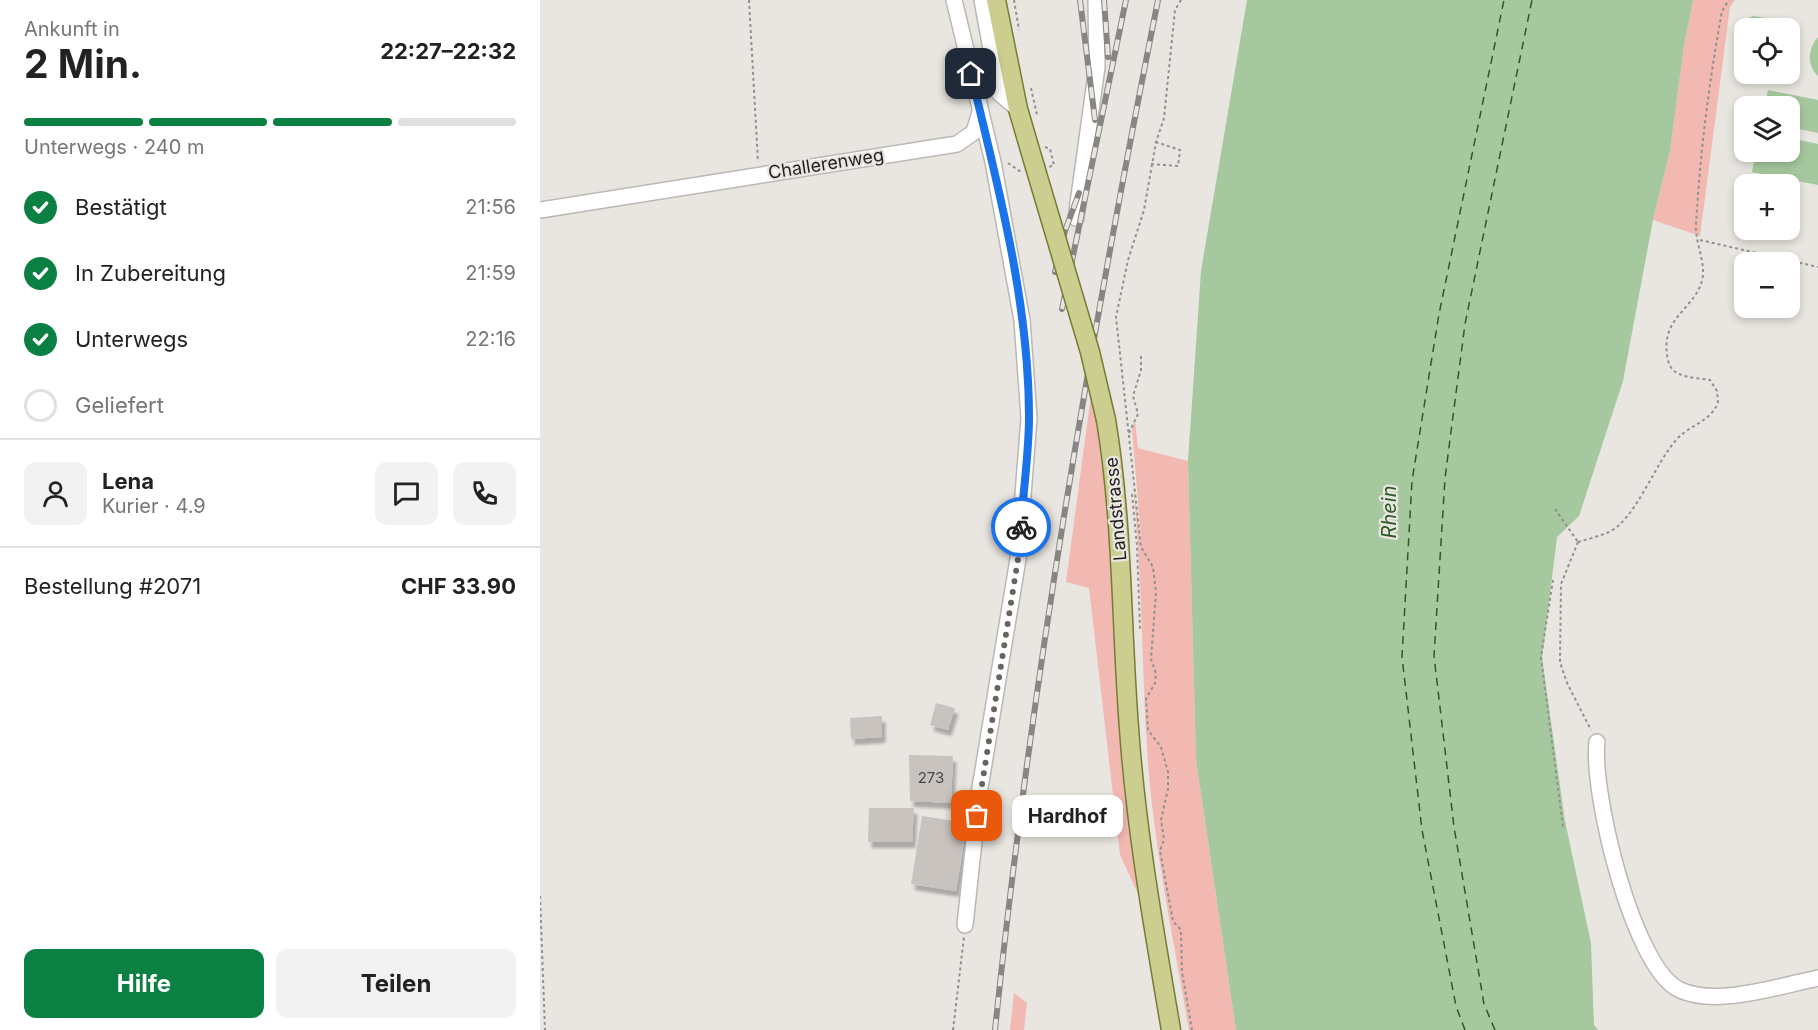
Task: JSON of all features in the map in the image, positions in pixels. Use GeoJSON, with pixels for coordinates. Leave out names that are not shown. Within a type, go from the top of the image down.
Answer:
{"type":"FeatureCollection","features":[{"type":"Feature","properties":{"kind":"main road","name":"Landstrasse"},"geometry":{"type":"LineString","coordinates":[[996,0],[1018,109],[1042,164],[1106,420],[1119,514],[1129,728],[1139,840],[1171,1030]]}},
{"type":"Feature","properties":{"kind":"street"},"geometry":{"type":"LineString","coordinates":[[954,0],[993,162],[1022,320],[1029,418],[1018,559],[979,794],[965,925]]}},
{"type":"Feature","properties":{"kind":"street"},"geometry":{"type":"LineString","coordinates":[[982,0],[999,93],[1018,109]]}},
{"type":"Feature","properties":{"kind":"street"},"geometry":{"type":"LineString","coordinates":[[1076,218],[1097,67],[1096,0]]}},
{"type":"Feature","properties":{"kind":"street","name":"Challerenweg"},"geometry":{"type":"LineString","coordinates":[[540,210],[957,144],[974,132],[980,112]]}},
{"type":"Feature","properties":{"kind":"street"},"geometry":{"type":"LineString","coordinates":[[1597,742],[1596,770],[1603,819],[1640,938],[1649,959],[1660,974],[1679,990],[1717,997],[1818,978]]}},
{"type":"Feature","properties":{"kind":"path"},"geometry":{"type":"LineString","coordinates":[[749,0],[758,175]]}},
{"type":"Feature","properties":{"kind":"path"},"geometry":{"type":"LineString","coordinates":[[1014,0],[1020,35]]}},
{"type":"Feature","properties":{"kind":"path"},"geometry":{"type":"LineString","coordinates":[[1181,0],[1175,10],[1164,117],[1151,164],[1144,210],[1128,260],[1116,317],[1141,547],[1153,567],[1156,592],[1152,659],[1156,674],[1155,683],[1146,699],[1148,730],[1161,747],[1168,772],[1168,789],[1161,820],[1164,839],[1160,851],[1173,921],[1181,930],[1182,972],[1192,1030]]}},
{"type":"Feature","properties":{"kind":"path"},"geometry":{"type":"LineString","coordinates":[[1597,742],[1567,683],[1560,662],[1561,584],[1578,542],[1611,531],[1632,510],[1655,469],[1679,437],[1704,422],[1718,403],[1717,391],[1710,380],[1677,374],[1668,359],[1672,323],[1700,287],[1703,273],[1700,240],[1696,229],[1708,90],[1722,11],[1729,0]]}},
{"type":"Feature","properties":{"kind":"path"},"geometry":{"type":"LineString","coordinates":[[1028,78],[1039,124]]}},
{"type":"Feature","properties":{"kind":"path"},"geometry":{"type":"LineString","coordinates":[[1151,164],[1178,166],[1180,150],[1156,142]]}},
{"type":"Feature","properties":{"kind":"path"},"geometry":{"type":"LineString","coordinates":[[1042,164],[1045,147],[1050,149],[1054,165]]}},
{"type":"Feature","properties":{"kind":"path"},"geometry":{"type":"LineString","coordinates":[[1700,240],[1818,267]]}},
{"type":"Feature","properties":{"kind":"path"},"geometry":{"type":"LineString","coordinates":[[1129,433],[1138,414],[1133,396],[1141,370],[1141,355]]}},
{"type":"Feature","properties":{"kind":"path"},"geometry":{"type":"LineString","coordinates":[[1132,460],[1127,461],[1137,546],[1140,630]]}},
{"type":"Feature","properties":{"kind":"path"},"geometry":{"type":"LineString","coordinates":[[1556,509],[1578,542]]}},
{"type":"Feature","properties":{"kind":"path"},"geometry":{"type":"LineString","coordinates":[[1553,580],[1541,657],[1563,826]]}},
{"type":"Feature","properties":{"kind":"path"},"geometry":{"type":"LineString","coordinates":[[1141,699],[1143,733]]}},
{"type":"Feature","properties":{"kind":"path"},"geometry":{"type":"LineString","coordinates":[[1155,848],[1162,892]]}},
{"type":"Feature","properties":{"kind":"path"},"geometry":{"type":"LineString","coordinates":[[540,896],[545,1030]]}},
{"type":"Feature","properties":{"kind":"path"},"geometry":{"type":"LineString","coordinates":[[953,1030],[965,925]]}},
{"type":"Feature","properties":{"kind":"shaded area"},"geometry":{"type":"Polygon","coordinates":[[[1693,0],[1735,0],[1730,7],[1700,236],[1653,220],[1670,151],[1684,46],[1693,0]]]}},
{"type":"Feature","properties":{"kind":"shaded area"},"geometry":{"type":"Polygon","coordinates":[[[1091,395],[1107,483],[1120,730],[1140,898],[1120,855],[1089,588],[1066,582],[1091,395]]]}},
{"type":"Feature","properties":{"kind":"shaded area"},"geometry":{"type":"Polygon","coordinates":[[[1135,421],[1138,448],[1188,461],[1196,760],[1236,1030],[1189,1030],[1155,831],[1148,764],[1138,541],[1131,467],[1142,550],[1132,429],[1135,421]]]}},
{"type":"Feature","properties":{"kind":"shaded area"},"geometry":{"type":"Polygon","coordinates":[[[1014,993],[1027,1003],[1024,1030],[1010,1030],[1014,993]]]}},
{"type":"Feature","properties":{"kind":"water","name":"Rhein"},"geometry":{"type":"Polygon","coordinates":[[[1247,0],[1693,0],[1684,46],[1670,151],[1653,220],[1623,381],[1579,516],[1557,537],[1542,658],[1565,821],[1591,943],[1594,1025],[1598,1030],[1236,1030],[1196,760],[1188,461],[1201,271],[1247,0]]]}},
{"type":"Feature","properties":{"kind":"water"},"geometry":{"type":"Polygon","coordinates":[[[1818,37],[1818,76],[1810,62],[1810,51],[1818,37]]]}},
{"type":"Feature","properties":{"kind":"water"},"geometry":{"type":"Polygon","coordinates":[[[1768,90],[1798,96],[1767,96],[1768,90]]]}},
{"type":"Feature","properties":{"kind":"water"},"geometry":{"type":"Polygon","coordinates":[[[1800,96],[1818,100],[1818,133],[1800,129],[1800,96]]]}},
{"type":"Feature","properties":{"kind":"water"},"geometry":{"type":"Polygon","coordinates":[[[1800,140],[1818,144],[1818,185],[1800,181],[1800,174],[1752,172],[1754,162],[1800,162],[1800,140]]]}},
{"type":"Feature","properties":{"kind":"building"},"geometry":{"type":"Polygon","coordinates":[[[936,703],[955,708],[948,730],[930,725],[936,703]]]}},
{"type":"Feature","properties":{"kind":"building"},"geometry":{"type":"Polygon","coordinates":[[[882,716],[882,737],[851,739],[850,718],[882,716]]]}},
{"type":"Feature","properties":{"kind":"building"},"geometry":{"type":"Polygon","coordinates":[[[909,755],[953,756],[951,803],[910,801],[909,755]]]}},
{"type":"Feature","properties":{"kind":"building"},"geometry":{"type":"Polygon","coordinates":[[[869,808],[914,808],[912,842],[868,842],[869,808]]]}},
{"type":"Feature","properties":{"kind":"building"},"geometry":{"type":"Polygon","coordinates":[[[922,816],[967,823],[956,891],[911,884],[922,816]]]}},
{"type":"Feature","properties":{"kind":"ferry route"},"geometry":{"type":"LineString","coordinates":[[1465,1030],[1456,1006],[1422,830],[1402,657],[1412,481],[1439,314],[1504,0]]}},
{"type":"Feature","properties":{"kind":"ferry route"},"geometry":{"type":"LineString","coordinates":[[1495,1030],[1484,1004],[1454,827],[1434,656],[1445,478],[1465,324],[1532,0]]}},
{"type":"Feature","properties":{"kind":"railway"},"geometry":{"type":"LineString","coordinates":[[1080,0],[1095,120]]}},
{"type":"Feature","properties":{"kind":"railway"},"geometry":{"type":"LineString","coordinates":[[1104,0],[1108,57]]}},
{"type":"Feature","properties":{"kind":"railway"},"geometry":{"type":"LineString","coordinates":[[1062,309],[1126,0]]}},
{"type":"Feature","properties":{"kind":"railway"},"geometry":{"type":"LineString","coordinates":[[995,1030],[1026,771],[1064,513],[1109,256],[1158,0]]}},
{"type":"Feature","properties":{"kind":"railway"},"geometry":{"type":"LineString","coordinates":[[1055,272],[1065,231],[1079,193]]}},
{"type":"Feature","properties":{"kind":"way so far"},"geometry":{"type":"LineString","coordinates":[[977,816],[1018,559],[1021,527]]}},
{"type":"Feature","properties":{"kind":"place","name":"Hardhof"},"geometry":{"type":"Point","coordinates":[977,816]}},
{"type":"Feature","properties":{"kind":"route"},"geometry":{"type":"LineString","coordinates":[[971,74],[993,162],[1022,320],[1029,418],[1021,527]]}}]}
